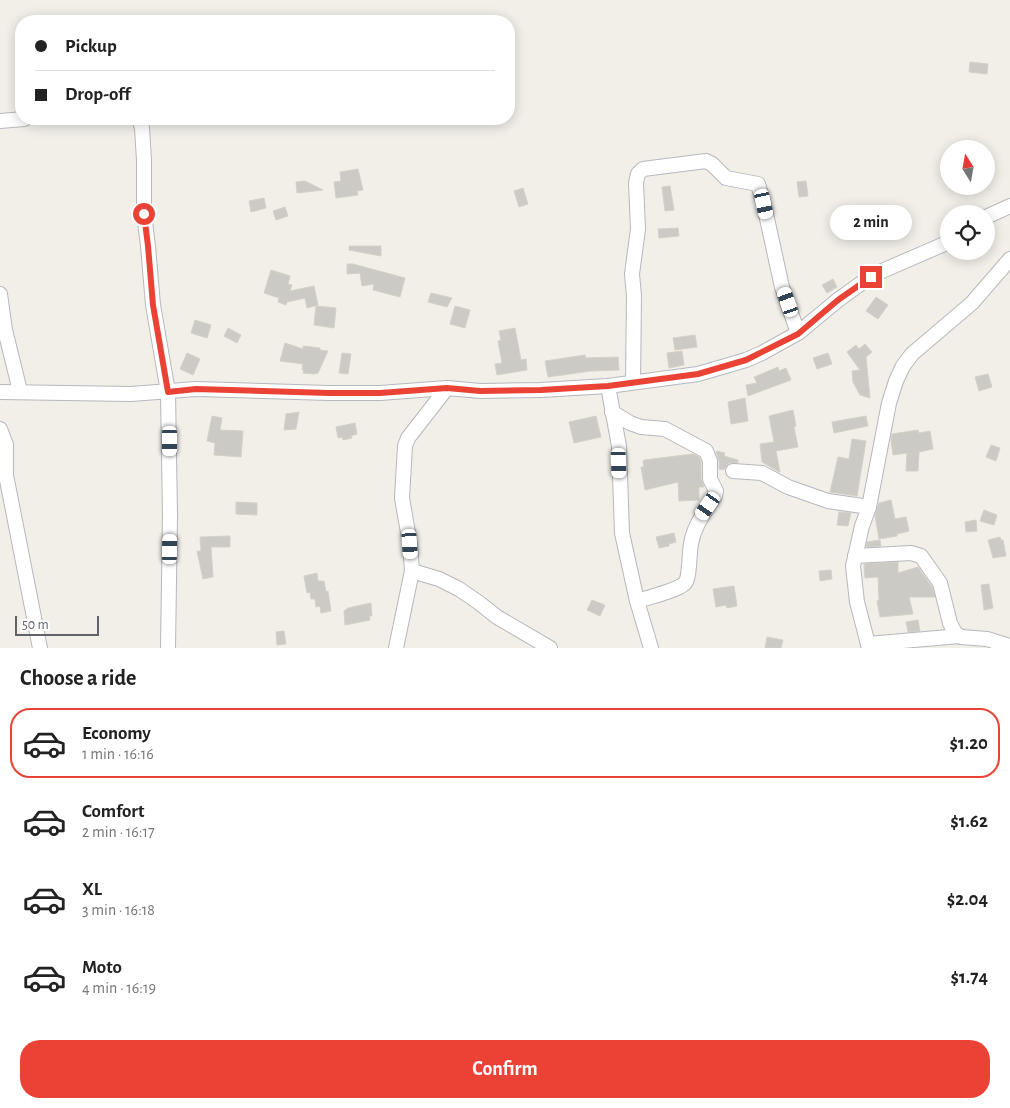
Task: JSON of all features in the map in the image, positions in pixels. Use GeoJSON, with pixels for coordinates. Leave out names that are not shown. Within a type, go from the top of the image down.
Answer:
{"type":"FeatureCollection","features":[{"type":"Feature","properties":{"kind":"street"},"geometry":{"type":"LineString","coordinates":[[0,122],[15,120]]}},
{"type":"Feature","properties":{"kind":"street"},"geometry":{"type":"LineString","coordinates":[[141,125],[144,214],[153,305],[168,392],[170,506],[168,648]]}},
{"type":"Feature","properties":{"kind":"street"},"geometry":{"type":"LineString","coordinates":[[633,382],[634,296],[632,274],[638,229],[636,183],[638,174],[643,169],[706,161],[712,164],[726,178],[758,184],[782,287],[798,334]]}},
{"type":"Feature","properties":{"kind":"street"},"geometry":{"type":"LineString","coordinates":[[995,213],[1010,206]]}},
{"type":"Feature","properties":{"kind":"street"},"geometry":{"type":"LineString","coordinates":[[0,392],[131,394],[196,389],[380,393],[447,388],[480,391],[524,391],[608,386],[698,374],[746,360],[798,334],[860,284],[882,271],[940,246]]}},
{"type":"Feature","properties":{"kind":"street"},"geometry":{"type":"LineString","coordinates":[[1010,259],[972,303],[912,354],[903,366],[889,403],[869,507],[862,526],[854,566],[856,593],[869,646],[960,636],[987,639],[1010,646]]}},
{"type":"Feature","properties":{"kind":"street"},"geometry":{"type":"LineString","coordinates":[[0,294],[5,330],[20,391]]}},
{"type":"Feature","properties":{"kind":"street"},"geometry":{"type":"LineString","coordinates":[[608,386],[619,446],[622,532],[637,602],[651,648]]}},
{"type":"Feature","properties":{"kind":"street"},"geometry":{"type":"LineString","coordinates":[[396,648],[412,571],[410,544],[402,498],[405,446],[408,438],[447,388]]}},
{"type":"Feature","properties":{"kind":"street"},"geometry":{"type":"LineString","coordinates":[[612,412],[630,423],[641,427],[665,430],[706,451],[710,457],[710,478],[716,491],[715,496],[698,521],[694,531],[688,575],[685,583],[637,602]]}},
{"type":"Feature","properties":{"kind":"street"},"geometry":{"type":"LineString","coordinates":[[0,429],[6,445],[3,460],[40,648]]}},
{"type":"Feature","properties":{"kind":"street"},"geometry":{"type":"LineString","coordinates":[[733,471],[762,473],[788,487],[828,501],[869,507]]}},
{"type":"Feature","properties":{"kind":"street"},"geometry":{"type":"LineString","coordinates":[[855,556],[912,553],[921,556],[940,583],[950,623],[955,633],[960,636]]}},
{"type":"Feature","properties":{"kind":"street"},"geometry":{"type":"LineString","coordinates":[[412,571],[439,579],[478,602],[497,617],[550,648]]}},
{"type":"Feature","properties":{"kind":"building"},"geometry":{"type":"Polygon","coordinates":[[[970,62],[988,64],[987,74],[969,72],[970,62]]]}},
{"type":"Feature","properties":{"kind":"building"},"geometry":{"type":"Polygon","coordinates":[[[358,169],[363,190],[357,191],[358,195],[336,198],[334,182],[341,181],[340,172],[358,169]]]}},
{"type":"Feature","properties":{"kind":"building"},"geometry":{"type":"Polygon","coordinates":[[[305,181],[323,190],[297,193],[296,182],[305,181]]]}},
{"type":"Feature","properties":{"kind":"building"},"geometry":{"type":"Polygon","coordinates":[[[806,181],[808,196],[799,197],[797,182],[806,181]]]}},
{"type":"Feature","properties":{"kind":"building"},"geometry":{"type":"Polygon","coordinates":[[[670,186],[674,210],[665,211],[662,187],[670,186]]]}},
{"type":"Feature","properties":{"kind":"building"},"geometry":{"type":"Polygon","coordinates":[[[523,188],[528,204],[519,207],[514,191],[523,188]]]}},
{"type":"Feature","properties":{"kind":"building"},"geometry":{"type":"Polygon","coordinates":[[[264,198],[266,208],[251,212],[249,201],[264,198]]]}},
{"type":"Feature","properties":{"kind":"building"},"geometry":{"type":"Polygon","coordinates":[[[285,207],[288,216],[276,220],[273,211],[285,207]]]}},
{"type":"Feature","properties":{"kind":"building"},"geometry":{"type":"Polygon","coordinates":[[[678,228],[679,236],[659,238],[658,229],[678,228]]]}},
{"type":"Feature","properties":{"kind":"building"},"geometry":{"type":"Polygon","coordinates":[[[349,246],[381,246],[381,256],[349,250],[349,246]]]}},
{"type":"Feature","properties":{"kind":"building"},"geometry":{"type":"Polygon","coordinates":[[[347,264],[405,278],[400,297],[373,290],[374,284],[362,286],[360,273],[347,274],[347,264]]]}},
{"type":"Feature","properties":{"kind":"building"},"geometry":{"type":"Polygon","coordinates":[[[271,270],[290,276],[288,284],[292,285],[290,291],[314,286],[318,305],[307,308],[305,298],[287,302],[286,305],[278,302],[279,298],[264,293],[271,270]]]}},
{"type":"Feature","properties":{"kind":"building"},"geometry":{"type":"Polygon","coordinates":[[[833,279],[837,287],[827,293],[822,285],[833,279]]]}},
{"type":"Feature","properties":{"kind":"building"},"geometry":{"type":"Polygon","coordinates":[[[431,293],[452,298],[447,307],[428,302],[431,293]]]}},
{"type":"Feature","properties":{"kind":"building"},"geometry":{"type":"Polygon","coordinates":[[[876,297],[888,305],[878,319],[866,311],[876,297]]]}},
{"type":"Feature","properties":{"kind":"building"},"geometry":{"type":"Polygon","coordinates":[[[316,306],[336,308],[334,328],[314,325],[316,306]]]}},
{"type":"Feature","properties":{"kind":"building"},"geometry":{"type":"Polygon","coordinates":[[[455,306],[470,310],[465,328],[450,324],[455,306]]]}},
{"type":"Feature","properties":{"kind":"building"},"geometry":{"type":"Polygon","coordinates":[[[195,320],[211,325],[207,338],[191,333],[195,320]]]}},
{"type":"Feature","properties":{"kind":"building"},"geometry":{"type":"Polygon","coordinates":[[[228,328],[241,335],[237,343],[224,336],[228,328]]]}},
{"type":"Feature","properties":{"kind":"building"},"geometry":{"type":"Polygon","coordinates":[[[515,328],[521,360],[526,359],[527,370],[497,375],[495,364],[502,363],[498,341],[501,340],[499,331],[515,328]]]}},
{"type":"Feature","properties":{"kind":"building"},"geometry":{"type":"Polygon","coordinates":[[[695,335],[697,347],[675,350],[673,338],[695,335]]]}},
{"type":"Feature","properties":{"kind":"building"},"geometry":{"type":"Polygon","coordinates":[[[285,343],[303,349],[303,346],[328,351],[318,373],[303,373],[303,364],[280,361],[285,343]]]}},
{"type":"Feature","properties":{"kind":"building"},"geometry":{"type":"Polygon","coordinates":[[[865,344],[872,352],[866,357],[870,398],[860,395],[853,382],[852,371],[860,370],[847,352],[856,345],[859,349],[865,344]]]}},
{"type":"Feature","properties":{"kind":"building"},"geometry":{"type":"Polygon","coordinates":[[[682,351],[684,365],[669,368],[667,353],[682,351]]]}},
{"type":"Feature","properties":{"kind":"building"},"geometry":{"type":"Polygon","coordinates":[[[187,353],[200,359],[193,375],[180,369],[187,353]]]}},
{"type":"Feature","properties":{"kind":"building"},"geometry":{"type":"Polygon","coordinates":[[[342,353],[351,354],[348,374],[339,373],[342,353]]]}},
{"type":"Feature","properties":{"kind":"building"},"geometry":{"type":"Polygon","coordinates":[[[828,353],[832,364],[817,369],[813,358],[828,353]]]}},
{"type":"Feature","properties":{"kind":"building"},"geometry":{"type":"Polygon","coordinates":[[[585,355],[586,358],[618,357],[619,370],[591,371],[548,377],[545,361],[585,355]]]}},
{"type":"Feature","properties":{"kind":"building"},"geometry":{"type":"Polygon","coordinates":[[[778,367],[779,371],[786,368],[791,380],[748,396],[746,385],[757,383],[754,377],[778,367]]]}},
{"type":"Feature","properties":{"kind":"building"},"geometry":{"type":"Polygon","coordinates":[[[988,374],[992,387],[979,391],[975,377],[988,374]]]}},
{"type":"Feature","properties":{"kind":"building"},"geometry":{"type":"Polygon","coordinates":[[[745,398],[748,421],[731,424],[728,402],[745,398]]]}},
{"type":"Feature","properties":{"kind":"building"},"geometry":{"type":"Polygon","coordinates":[[[793,410],[798,447],[776,451],[779,472],[762,462],[760,444],[774,442],[769,416],[793,410]]]}},
{"type":"Feature","properties":{"kind":"building"},"geometry":{"type":"Polygon","coordinates":[[[299,412],[296,429],[284,430],[286,414],[299,412]]]}},
{"type":"Feature","properties":{"kind":"building"},"geometry":{"type":"Polygon","coordinates":[[[212,416],[222,418],[220,430],[243,431],[241,457],[214,455],[215,443],[207,441],[212,416]]]}},
{"type":"Feature","properties":{"kind":"building"},"geometry":{"type":"Polygon","coordinates":[[[596,416],[601,437],[574,443],[569,422],[596,416]]]}},
{"type":"Feature","properties":{"kind":"building"},"geometry":{"type":"Polygon","coordinates":[[[866,416],[868,426],[834,433],[832,422],[866,416]]]}},
{"type":"Feature","properties":{"kind":"building"},"geometry":{"type":"Polygon","coordinates":[[[355,423],[357,434],[351,436],[352,438],[343,440],[342,437],[338,438],[336,427],[355,423]]]}},
{"type":"Feature","properties":{"kind":"building"},"geometry":{"type":"Polygon","coordinates":[[[918,430],[919,433],[930,431],[933,449],[919,452],[918,471],[906,471],[907,453],[893,455],[892,434],[918,430]]]}},
{"type":"Feature","properties":{"kind":"building"},"geometry":{"type":"Polygon","coordinates":[[[852,439],[866,441],[857,496],[830,492],[838,457],[849,459],[852,439]]]}},
{"type":"Feature","properties":{"kind":"building"},"geometry":{"type":"Polygon","coordinates":[[[991,445],[1000,448],[996,461],[986,457],[991,445]]]}},
{"type":"Feature","properties":{"kind":"building"},"geometry":{"type":"Polygon","coordinates":[[[716,451],[725,453],[724,456],[738,460],[738,463],[729,463],[724,470],[719,469],[716,451]]]}},
{"type":"Feature","properties":{"kind":"building"},"geometry":{"type":"Polygon","coordinates":[[[693,454],[699,457],[701,463],[701,479],[704,487],[699,487],[699,500],[679,501],[678,482],[645,490],[641,467],[644,467],[644,460],[693,454]]]}},
{"type":"Feature","properties":{"kind":"building"},"geometry":{"type":"Polygon","coordinates":[[[891,500],[895,519],[906,517],[909,531],[897,534],[897,536],[879,539],[875,516],[879,503],[891,500]]]}},
{"type":"Feature","properties":{"kind":"building"},"geometry":{"type":"Polygon","coordinates":[[[236,502],[257,503],[257,515],[236,514],[236,502]]]}},
{"type":"Feature","properties":{"kind":"building"},"geometry":{"type":"Polygon","coordinates":[[[984,510],[997,515],[994,525],[980,521],[984,510]]]}},
{"type":"Feature","properties":{"kind":"building"},"geometry":{"type":"Polygon","coordinates":[[[839,512],[851,513],[848,526],[837,525],[839,512]]]}},
{"type":"Feature","properties":{"kind":"building"},"geometry":{"type":"Polygon","coordinates":[[[976,520],[977,531],[966,532],[965,522],[976,520]]]}},
{"type":"Feature","properties":{"kind":"building"},"geometry":{"type":"Polygon","coordinates":[[[674,533],[676,542],[659,548],[656,537],[674,533]]]}},
{"type":"Feature","properties":{"kind":"building"},"geometry":{"type":"Polygon","coordinates":[[[230,536],[230,547],[211,547],[213,577],[203,579],[197,551],[201,551],[200,537],[230,536]]]}},
{"type":"Feature","properties":{"kind":"building"},"geometry":{"type":"Polygon","coordinates":[[[1000,537],[1003,540],[1006,556],[993,558],[988,540],[1000,537]]]}},
{"type":"Feature","properties":{"kind":"building"},"geometry":{"type":"Polygon","coordinates":[[[880,540],[881,546],[866,547],[867,542],[880,540]]]}},
{"type":"Feature","properties":{"kind":"building"},"geometry":{"type":"Polygon","coordinates":[[[898,562],[898,573],[918,567],[932,587],[935,597],[909,597],[913,614],[880,617],[877,601],[879,600],[878,577],[865,578],[864,564],[898,562]]]}},
{"type":"Feature","properties":{"kind":"building"},"geometry":{"type":"Polygon","coordinates":[[[831,570],[832,579],[820,581],[819,571],[831,570]]]}},
{"type":"Feature","properties":{"kind":"building"},"geometry":{"type":"Polygon","coordinates":[[[317,573],[318,581],[324,581],[326,592],[328,591],[331,611],[321,613],[320,606],[316,607],[315,599],[311,599],[310,592],[307,593],[304,576],[317,573]]]}},
{"type":"Feature","properties":{"kind":"building"},"geometry":{"type":"Polygon","coordinates":[[[989,584],[993,608],[984,610],[981,585],[989,584]]]}},
{"type":"Feature","properties":{"kind":"building"},"geometry":{"type":"Polygon","coordinates":[[[734,586],[737,606],[727,608],[726,605],[716,607],[713,589],[734,586]]]}},
{"type":"Feature","properties":{"kind":"building"},"geometry":{"type":"Polygon","coordinates":[[[592,600],[605,605],[600,616],[587,610],[592,600]]]}},
{"type":"Feature","properties":{"kind":"building"},"geometry":{"type":"Polygon","coordinates":[[[371,603],[372,616],[369,616],[370,620],[345,625],[344,611],[348,608],[371,603]]]}},
{"type":"Feature","properties":{"kind":"building"},"geometry":{"type":"Polygon","coordinates":[[[918,620],[920,631],[908,632],[906,622],[918,620]]]}},
{"type":"Feature","properties":{"kind":"building"},"geometry":{"type":"Polygon","coordinates":[[[284,631],[286,644],[277,645],[276,632],[284,631]]]}},
{"type":"Feature","properties":{"kind":"building"},"geometry":{"type":"Polygon","coordinates":[[[767,637],[783,640],[781,648],[765,648],[767,637]]]}},
{"type":"Feature","properties":{"kind":"route"},"geometry":{"type":"LineString","coordinates":[[144,214],[153,305],[168,392],[196,389],[329,393],[380,393],[447,388],[480,391],[541,390],[608,386],[698,374],[746,360],[798,334],[838,300],[871,277]]}}]}
